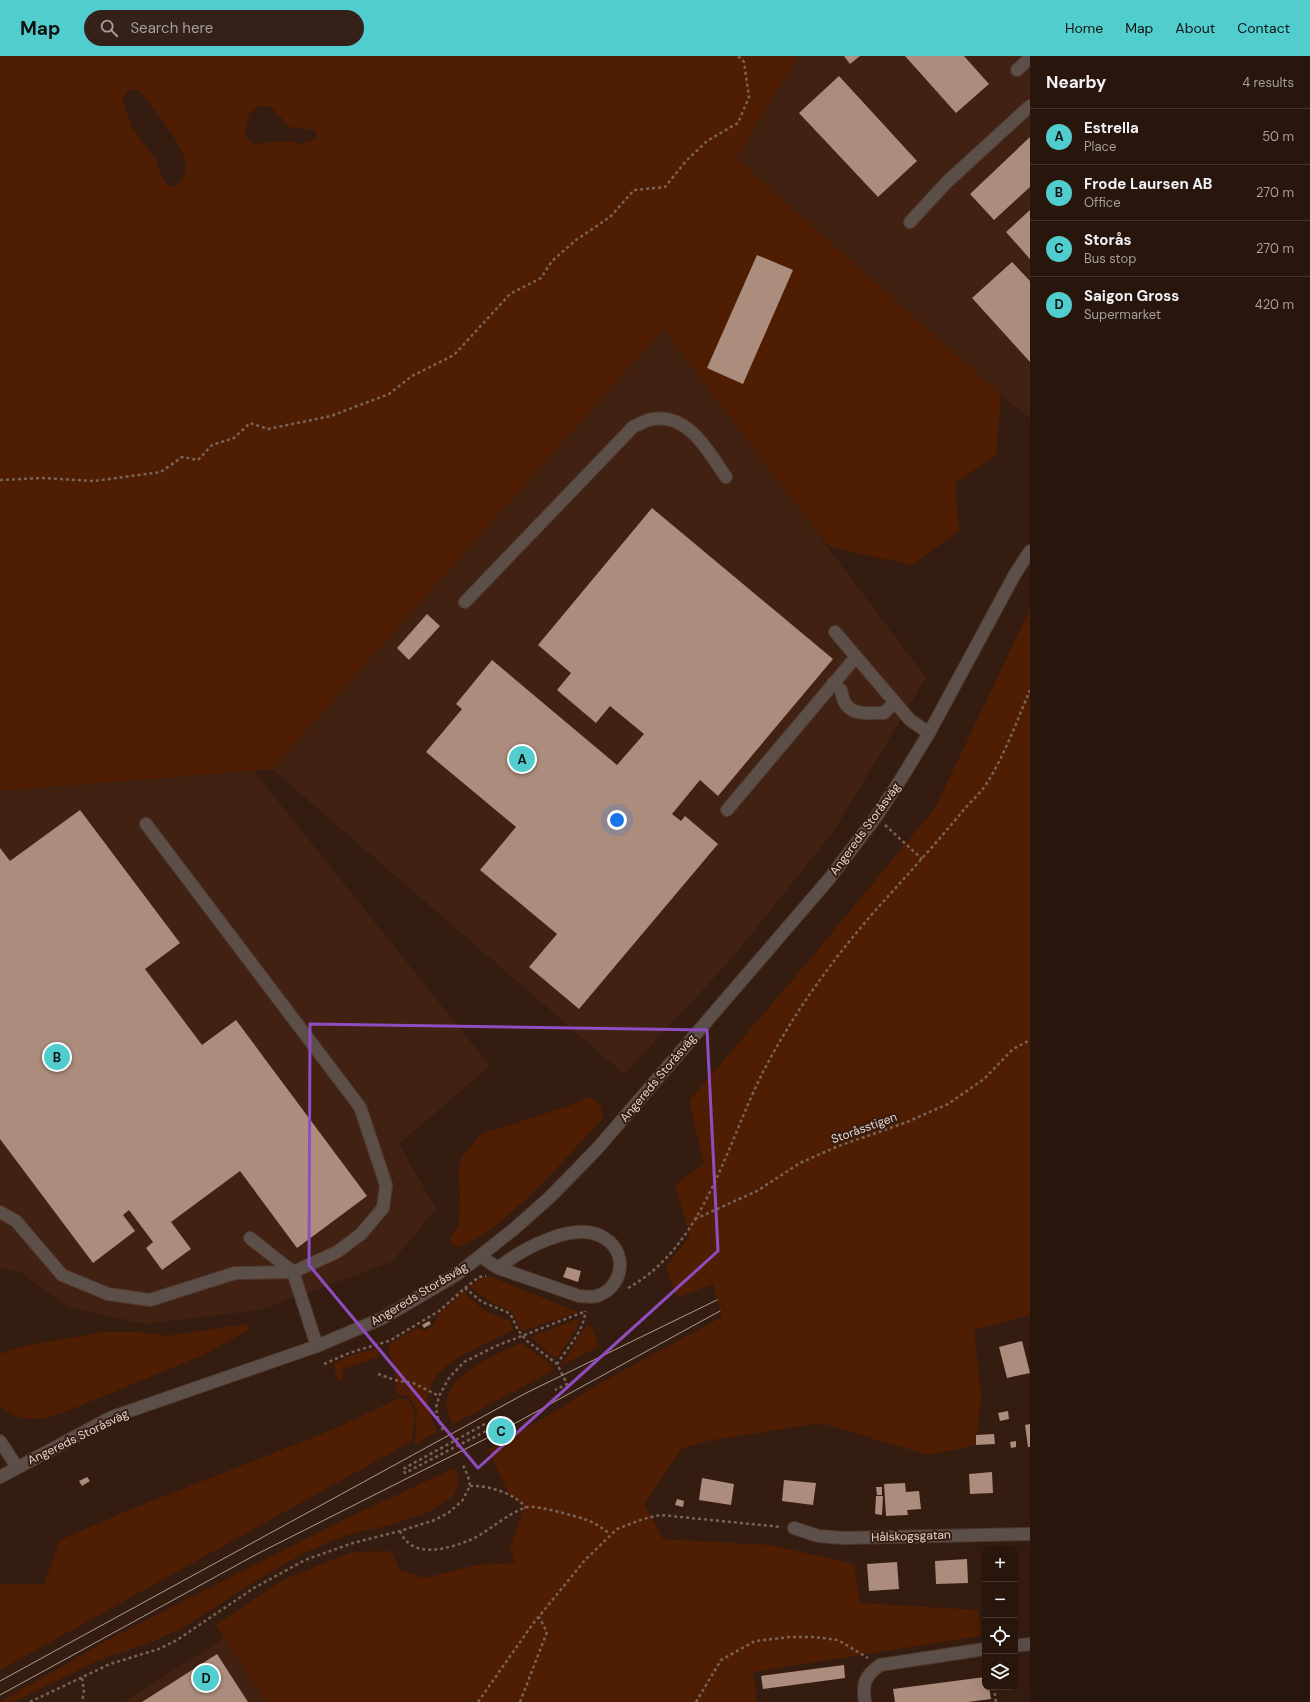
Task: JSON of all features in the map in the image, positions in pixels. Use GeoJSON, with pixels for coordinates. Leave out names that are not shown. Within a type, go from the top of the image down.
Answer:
{"type":"FeatureCollection","features":[{"type":"Feature","properties":{"kind":"street"},"geometry":{"type":"LineString","coordinates":[[1017,70],[1030,58]]}},
{"type":"Feature","properties":{"kind":"street"},"geometry":{"type":"LineString","coordinates":[[910,222],[947,182],[1030,106]]}},
{"type":"Feature","properties":{"kind":"street"},"geometry":{"type":"LineString","coordinates":[[465,602],[633,427],[652,419],[674,420],[691,432],[704,445],[726,477]]}},
{"type":"Feature","properties":{"kind":"street","name":"Angereds Storåsväg"},"geometry":{"type":"LineString","coordinates":[[0,1477],[112,1418],[317,1346],[383,1318],[456,1275],[550,1197],[597,1149],[824,884],[876,817],[929,733],[1015,574],[1030,551]]}},
{"type":"Feature","properties":{"kind":"street"},"geometry":{"type":"LineString","coordinates":[[835,632],[855,658],[894,703],[910,720],[929,733]]}},
{"type":"Feature","properties":{"kind":"street"},"geometry":{"type":"LineString","coordinates":[[727,810],[855,658]]}},
{"type":"Feature","properties":{"kind":"street"},"geometry":{"type":"LineString","coordinates":[[833,683],[841,690],[842,700],[848,708],[856,713],[884,713],[894,703]]}},
{"type":"Feature","properties":{"kind":"street"},"geometry":{"type":"LineString","coordinates":[[0,1212],[16,1221],[62,1276],[108,1294],[150,1300],[235,1273],[293,1272],[337,1252],[361,1234],[383,1208],[386,1185],[360,1106],[146,824]]}},
{"type":"Feature","properties":{"kind":"street"},"geometry":{"type":"LineString","coordinates":[[480,1256],[496,1272],[579,1296],[596,1297],[608,1290],[618,1280],[621,1271],[619,1258],[615,1249],[607,1239],[584,1231],[570,1232],[516,1254],[496,1272]]}},
{"type":"Feature","properties":{"kind":"street"},"geometry":{"type":"LineString","coordinates":[[250,1238],[293,1272],[317,1346]]}},
{"type":"Feature","properties":{"kind":"street"},"geometry":{"type":"LineString","coordinates":[[0,1441],[17,1467]]}},
{"type":"Feature","properties":{"kind":"street","name":"Hålskogsgatan"},"geometry":{"type":"LineString","coordinates":[[794,1528],[818,1536],[844,1538],[1030,1534]]}},
{"type":"Feature","properties":{"kind":"street"},"geometry":{"type":"LineString","coordinates":[[1018,1646],[1030,1644]]}},
{"type":"Feature","properties":{"kind":"street"},"geometry":{"type":"LineString","coordinates":[[865,1702],[864,1694],[866,1679],[870,1673],[880,1665],[982,1650]]}},
{"type":"Feature","properties":{"kind":"path"},"geometry":{"type":"LineString","coordinates":[[0,480],[42,478],[94,481],[161,472],[182,457],[198,460],[212,445],[234,438],[250,423],[268,429],[332,416],[389,394],[412,376],[454,355],[510,294],[541,278],[552,261],[576,240],[610,217],[634,190],[665,187],[686,161],[707,141],[738,123],[749,97],[744,62],[738,56]]}},
{"type":"Feature","properties":{"kind":"path"},"geometry":{"type":"LineString","coordinates":[[876,817],[922,859],[986,785],[1001,759],[1030,690]]}},
{"type":"Feature","properties":{"kind":"path","name":"Storåsstigen"},"geometry":{"type":"LineString","coordinates":[[922,859],[891,892],[803,1004],[764,1072],[718,1176],[695,1219],[757,1191],[807,1160],[836,1147],[907,1122],[948,1104],[984,1079],[1013,1049],[1030,1040]]}},
{"type":"Feature","properties":{"kind":"path"},"geometry":{"type":"LineString","coordinates":[[324,1364],[349,1353],[389,1341],[438,1311],[479,1277],[496,1272]]}},
{"type":"Feature","properties":{"kind":"path"},"geometry":{"type":"LineString","coordinates":[[465,1288],[482,1302],[507,1312],[512,1317],[522,1335],[557,1364],[567,1384],[555,1390]]}},
{"type":"Feature","properties":{"kind":"path"},"geometry":{"type":"LineString","coordinates":[[557,1364],[584,1320],[584,1307]]}},
{"type":"Feature","properties":{"kind":"path"},"geometry":{"type":"LineString","coordinates":[[443,1430],[436,1408],[439,1396],[452,1374],[464,1362],[522,1335]]}},
{"type":"Feature","properties":{"kind":"path"},"geometry":{"type":"LineString","coordinates":[[378,1374],[398,1381],[413,1383],[439,1396]]}},
{"type":"Feature","properties":{"kind":"path"},"geometry":{"type":"LineString","coordinates":[[485,1424],[403,1469],[405,1473],[488,1430]]}},
{"type":"Feature","properties":{"kind":"path"},"geometry":{"type":"LineString","coordinates":[[30,1702],[110,1664],[159,1649],[177,1640],[254,1588],[305,1560],[353,1543],[436,1520],[448,1513],[462,1501],[470,1486],[468,1476],[462,1463]]}},
{"type":"Feature","properties":{"kind":"path"},"geometry":{"type":"LineString","coordinates":[[470,1486],[480,1486],[513,1497],[522,1502],[526,1508]]}},
{"type":"Feature","properties":{"kind":"path"},"geometry":{"type":"LineString","coordinates":[[400,1531],[403,1538],[418,1549],[441,1549],[470,1540],[526,1508],[535,1507],[585,1519],[600,1526],[610,1534]]}},
{"type":"Feature","properties":{"kind":"path"},"geometry":{"type":"LineString","coordinates":[[478,1702],[539,1617],[585,1560],[610,1534],[617,1530],[643,1519],[660,1515],[794,1528]]}},
{"type":"Feature","properties":{"kind":"path"},"geometry":{"type":"LineString","coordinates":[[520,1702],[547,1632],[539,1617]]}},
{"type":"Feature","properties":{"kind":"path"},"geometry":{"type":"LineString","coordinates":[[696,1702],[721,1660],[755,1641],[814,1637],[838,1640],[880,1665]]}},
{"type":"Feature","properties":{"kind":"path"},"geometry":{"type":"LineString","coordinates":[[82,1678],[84,1692],[82,1702]]}},
{"type":"Feature","properties":{"kind":"path"},"geometry":{"type":"LineString","coordinates":[[994,1690],[996,1702]]}},
{"type":"Feature","properties":{"kind":"highlighted area"},"geometry":{"type":"Polygon","coordinates":[[[310,1024],[707,1030],[718,1251],[478,1468],[309,1265],[310,1024]]]}},
{"type":"Feature","properties":{"kind":"shaded area"},"geometry":{"type":"Polygon","coordinates":[[[0,56],[798,56],[736,158],[1001,395],[996,456],[955,483],[959,531],[911,565],[828,546],[663,329],[272,769],[0,791],[0,56]],[[128,90],[122,100],[132,127],[157,162],[160,174],[168,186],[176,186],[183,177],[186,168],[180,148],[174,137],[144,96],[138,90],[128,90]],[[259,106],[249,114],[245,136],[253,144],[289,141],[300,144],[317,138],[315,130],[290,127],[271,107],[259,106]]]}},
{"type":"Feature","properties":{"kind":"shaded area"},"geometry":{"type":"Polygon","coordinates":[[[798,56],[1030,56],[1030,418],[1001,395],[736,158],[798,56]]]}},
{"type":"Feature","properties":{"kind":"shaded area"},"geometry":{"type":"Polygon","coordinates":[[[663,328],[926,678],[832,834],[726,965],[624,1074],[272,769],[663,328]]]}},
{"type":"Feature","properties":{"kind":"shaded area"},"geometry":{"type":"Polygon","coordinates":[[[1030,609],[1030,1315],[974,1330],[981,1395],[976,1445],[928,1455],[821,1423],[712,1440],[682,1448],[644,1504],[663,1539],[770,1545],[854,1564],[860,1603],[979,1610],[980,1636],[753,1672],[757,1702],[266,1702],[216,1625],[283,1580],[352,1552],[391,1551],[400,1570],[424,1578],[476,1565],[515,1563],[510,1548],[524,1507],[509,1494],[488,1449],[541,1420],[604,1381],[722,1317],[713,1284],[677,1298],[666,1267],[690,1235],[675,1185],[704,1164],[689,1101],[817,951],[935,808],[1030,609]]]}},
{"type":"Feature","properties":{"kind":"shaded area"},"geometry":{"type":"Polygon","coordinates":[[[253,770],[490,1066],[399,1144],[436,1209],[392,1262],[260,1310],[145,1324],[68,1307],[20,1272],[0,1268],[0,791],[253,770]]]}},
{"type":"Feature","properties":{"kind":"shaded area"},"geometry":{"type":"Polygon","coordinates":[[[588,1097],[594,1099],[601,1108],[603,1118],[554,1171],[496,1225],[477,1238],[458,1247],[451,1243],[450,1238],[459,1225],[460,1195],[458,1173],[462,1157],[481,1134],[572,1105],[588,1097]]]}},
{"type":"Feature","properties":{"kind":"shaded area"},"geometry":{"type":"Polygon","coordinates":[[[485,1276],[578,1312],[522,1331],[511,1311],[491,1302],[469,1286],[485,1276]]]}},
{"type":"Feature","properties":{"kind":"shaded area"},"geometry":{"type":"Polygon","coordinates":[[[463,1291],[483,1310],[510,1321],[513,1330],[472,1350],[445,1367],[436,1378],[429,1391],[428,1406],[430,1416],[437,1432],[415,1444],[417,1412],[409,1396],[397,1395],[395,1372],[388,1347],[391,1343],[417,1328],[424,1331],[433,1326],[439,1314],[463,1291]]]}},
{"type":"Feature","properties":{"kind":"shaded area"},"geometry":{"type":"Polygon","coordinates":[[[580,1318],[577,1327],[557,1358],[553,1357],[531,1337],[580,1318]]]}},
{"type":"Feature","properties":{"kind":"shaded area"},"geometry":{"type":"Polygon","coordinates":[[[248,1324],[248,1330],[203,1355],[65,1412],[47,1417],[31,1419],[16,1416],[0,1406],[0,1354],[24,1346],[104,1332],[138,1332],[166,1336],[248,1324]]]}},
{"type":"Feature","properties":{"kind":"shaded area"},"geometry":{"type":"Polygon","coordinates":[[[587,1324],[592,1328],[599,1346],[561,1366],[587,1324]]]}},
{"type":"Feature","properties":{"kind":"shaded area"},"geometry":{"type":"Polygon","coordinates":[[[522,1343],[550,1364],[554,1370],[453,1424],[448,1413],[447,1400],[450,1390],[457,1381],[466,1372],[477,1365],[522,1343]]]}},
{"type":"Feature","properties":{"kind":"shaded area"},"geometry":{"type":"Polygon","coordinates":[[[377,1348],[379,1355],[377,1357],[341,1370],[344,1380],[339,1380],[333,1364],[349,1356],[377,1348]]]}},
{"type":"Feature","properties":{"kind":"shaded area"},"geometry":{"type":"Polygon","coordinates":[[[397,1399],[408,1399],[415,1414],[412,1441],[0,1670],[0,1584],[44,1584],[60,1540],[129,1510],[332,1430],[397,1399]]]}},
{"type":"Feature","properties":{"kind":"shaded area"},"geometry":{"type":"Polygon","coordinates":[[[455,1468],[459,1481],[453,1496],[429,1512],[393,1524],[347,1535],[304,1553],[262,1577],[179,1630],[143,1645],[97,1661],[13,1702],[0,1702],[113,1637],[347,1518],[455,1468]]]}},
{"type":"Feature","properties":{"kind":"shaded area"},"geometry":{"type":"Polygon","coordinates":[[[224,1638],[266,1702],[124,1702],[224,1638]]]}},
{"type":"Feature","properties":{"kind":"building"},"geometry":{"type":"Polygon","coordinates":[[[844,56],[860,56],[850,64],[844,56]]]}},
{"type":"Feature","properties":{"kind":"building"},"geometry":{"type":"Polygon","coordinates":[[[905,56],[964,56],[989,84],[956,113],[905,56]]]}},
{"type":"Feature","properties":{"kind":"building"},"geometry":{"type":"Polygon","coordinates":[[[839,76],[917,161],[878,197],[799,113],[839,76]]]}},
{"type":"Feature","properties":{"kind":"building"},"geometry":{"type":"Polygon","coordinates":[[[1030,137],[1030,187],[994,220],[970,194],[1030,137]]]}},
{"type":"Feature","properties":{"kind":"building"},"geometry":{"type":"Polygon","coordinates":[[[1030,210],[1030,259],[1006,232],[1030,210]]]}},
{"type":"Feature","properties":{"kind":"building"},"geometry":{"type":"Polygon","coordinates":[[[757,255],[793,270],[743,384],[707,368],[757,255]]]}},
{"type":"Feature","properties":{"kind":"building"},"geometry":{"type":"Polygon","coordinates":[[[1012,262],[1030,281],[1030,362],[972,298],[1012,262]]]}},
{"type":"Feature","properties":{"kind":"building"},"geometry":{"type":"Polygon","coordinates":[[[652,508],[833,659],[718,796],[700,780],[672,814],[681,821],[685,816],[718,844],[579,1009],[529,967],[557,934],[480,870],[516,827],[426,752],[462,709],[456,704],[492,660],[617,765],[644,734],[610,706],[596,723],[557,690],[571,673],[538,645],[652,508]]]}},
{"type":"Feature","properties":{"kind":"building"},"geometry":{"type":"Polygon","coordinates":[[[427,614],[440,626],[409,660],[397,648],[427,614]]]}},
{"type":"Feature","properties":{"kind":"building"},"geometry":{"type":"Polygon","coordinates":[[[80,810],[180,943],[145,969],[202,1045],[236,1020],[367,1196],[297,1248],[240,1171],[171,1222],[191,1249],[162,1270],[146,1248],[153,1242],[129,1210],[123,1215],[135,1231],[93,1263],[0,1139],[0,848],[10,861],[80,810]]]}},
{"type":"Feature","properties":{"kind":"building"},"geometry":{"type":"Polygon","coordinates":[[[567,1267],[581,1271],[578,1282],[563,1277],[567,1267]]]}},
{"type":"Feature","properties":{"kind":"building"},"geometry":{"type":"Polygon","coordinates":[[[429,1321],[431,1324],[424,1328],[422,1325],[429,1321]]]}},
{"type":"Feature","properties":{"kind":"building"},"geometry":{"type":"Polygon","coordinates":[[[1022,1341],[1030,1373],[1007,1378],[999,1347],[1022,1341]]]}},
{"type":"Feature","properties":{"kind":"building"},"geometry":{"type":"Polygon","coordinates":[[[1008,1411],[1009,1419],[1000,1421],[998,1413],[1008,1411]]]}},
{"type":"Feature","properties":{"kind":"building"},"geometry":{"type":"Polygon","coordinates":[[[1030,1424],[1030,1447],[1028,1447],[1025,1425],[1030,1424]]]}},
{"type":"Feature","properties":{"kind":"building"},"geometry":{"type":"Polygon","coordinates":[[[994,1434],[995,1444],[976,1445],[976,1435],[994,1434]]]}},
{"type":"Feature","properties":{"kind":"building"},"geometry":{"type":"Polygon","coordinates":[[[1016,1441],[1016,1447],[1011,1448],[1010,1442],[1016,1441]]]}},
{"type":"Feature","properties":{"kind":"building"},"geometry":{"type":"Polygon","coordinates":[[[992,1472],[993,1493],[970,1494],[969,1474],[992,1472]]]}},
{"type":"Feature","properties":{"kind":"building"},"geometry":{"type":"Polygon","coordinates":[[[87,1477],[90,1481],[82,1486],[79,1481],[87,1477]]]}},
{"type":"Feature","properties":{"kind":"building"},"geometry":{"type":"Polygon","coordinates":[[[702,1478],[734,1484],[731,1505],[699,1500],[702,1478]]]}},
{"type":"Feature","properties":{"kind":"building"},"geometry":{"type":"Polygon","coordinates":[[[784,1480],[816,1483],[813,1505],[782,1501],[784,1480]]]}},
{"type":"Feature","properties":{"kind":"building"},"geometry":{"type":"Polygon","coordinates":[[[905,1483],[906,1492],[919,1491],[921,1509],[907,1510],[908,1515],[886,1516],[884,1484],[905,1483]]]}},
{"type":"Feature","properties":{"kind":"building"},"geometry":{"type":"Polygon","coordinates":[[[876,1487],[882,1487],[882,1495],[877,1495],[876,1487]]]}},
{"type":"Feature","properties":{"kind":"building"},"geometry":{"type":"Polygon","coordinates":[[[876,1496],[883,1496],[882,1515],[875,1514],[876,1496]]]}},
{"type":"Feature","properties":{"kind":"building"},"geometry":{"type":"Polygon","coordinates":[[[677,1499],[684,1501],[683,1507],[675,1505],[677,1499]]]}},
{"type":"Feature","properties":{"kind":"building"},"geometry":{"type":"Polygon","coordinates":[[[967,1559],[968,1583],[936,1584],[935,1561],[967,1559]]]}},
{"type":"Feature","properties":{"kind":"building"},"geometry":{"type":"Polygon","coordinates":[[[897,1562],[899,1589],[869,1591],[867,1564],[897,1562]]]}},
{"type":"Feature","properties":{"kind":"building"},"geometry":{"type":"Polygon","coordinates":[[[217,1654],[248,1702],[142,1702],[217,1654]]]}},
{"type":"Feature","properties":{"kind":"building"},"geometry":{"type":"Polygon","coordinates":[[[844,1665],[845,1678],[763,1689],[761,1676],[844,1665]]]}},
{"type":"Feature","properties":{"kind":"building"},"geometry":{"type":"Polygon","coordinates":[[[982,1677],[982,1690],[990,1690],[991,1699],[968,1702],[895,1702],[893,1689],[982,1677]]]}},
{"type":"Feature","properties":{"kind":"tram line"},"geometry":{"type":"LineString","coordinates":[[0,1681],[526,1393],[717,1300]]}},
{"type":"Feature","properties":{"kind":"tram line"},"geometry":{"type":"LineString","coordinates":[[0,1695],[257,1554],[501,1431],[720,1311]]}},
{"type":"Feature","properties":{"kind":"place","name":"Estrella"},"geometry":{"type":"Point","coordinates":[522,759]}},
{"type":"Feature","properties":{"kind":"place","name":"Frode Laursen AB"},"geometry":{"type":"Point","coordinates":[57,1057]}},
{"type":"Feature","properties":{"kind":"place","name":"Storås"},"geometry":{"type":"Point","coordinates":[501,1431]}},
{"type":"Feature","properties":{"kind":"place","name":"Saigon Gross"},"geometry":{"type":"Point","coordinates":[206,1678]}}]}
